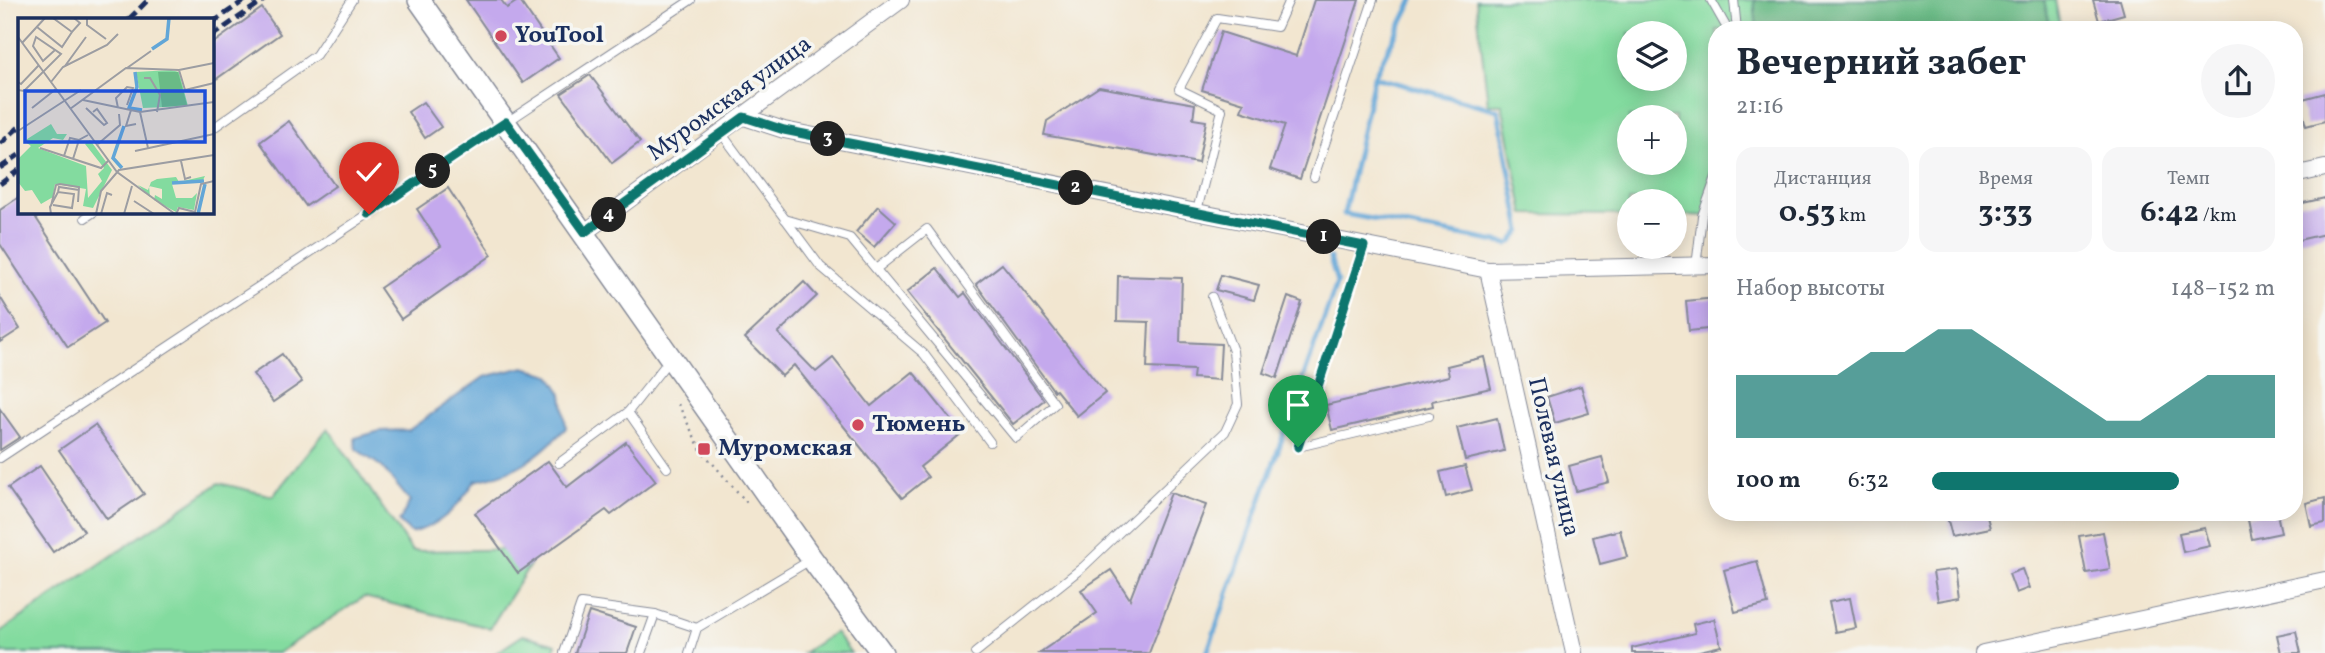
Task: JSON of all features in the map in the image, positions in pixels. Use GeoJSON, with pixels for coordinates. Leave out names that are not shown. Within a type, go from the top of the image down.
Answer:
{"type":"FeatureCollection","features":[{"type":"Feature","properties":{"kind":"main road"},"geometry":{"type":"LineString","coordinates":[[419,0],[585,232],[812,559],[882,653]]}},
{"type":"Feature","properties":{"kind":"street","name":"Муромская улица"},"geometry":{"type":"LineString","coordinates":[[585,232],[901,0]]}},
{"type":"Feature","properties":{"kind":"street"},"geometry":{"type":"LineString","coordinates":[[744,117],[784,130],[1488,270],[1708,266]]}},
{"type":"Feature","properties":{"kind":"street"},"geometry":{"type":"LineString","coordinates":[[2303,174],[2325,168]]}},
{"type":"Feature","properties":{"kind":"street","name":"Полевая улица"},"geometry":{"type":"LineString","coordinates":[[1488,270],[1574,653]]}},
{"type":"Feature","properties":{"kind":"street"},"geometry":{"type":"LineString","coordinates":[[1983,653],[2325,580]]}},
{"type":"Feature","properties":{"kind":"lane"},"geometry":{"type":"LineString","coordinates":[[214,128],[316,55],[352,0]]}},
{"type":"Feature","properties":{"kind":"lane"},"geometry":{"type":"LineString","coordinates":[[0,458],[691,0]]}},
{"type":"Feature","properties":{"kind":"lane"},"geometry":{"type":"LineString","coordinates":[[1197,211],[1222,110],[1179,89],[1217,18],[1277,27],[1289,0]]}},
{"type":"Feature","properties":{"kind":"lane"},"geometry":{"type":"LineString","coordinates":[[1314,177],[1373,0]]}},
{"type":"Feature","properties":{"kind":"lane"},"geometry":{"type":"LineString","coordinates":[[1711,0],[1723,21]]}},
{"type":"Feature","properties":{"kind":"lane"},"geometry":{"type":"LineString","coordinates":[[1734,0],[1736,21]]}},
{"type":"Feature","properties":{"kind":"lane"},"geometry":{"type":"LineString","coordinates":[[722,134],[820,266],[924,354],[990,442]]}},
{"type":"Feature","properties":{"kind":"lane"},"geometry":{"type":"LineString","coordinates":[[1696,267],[1702,216],[1708,199]]}},
{"type":"Feature","properties":{"kind":"lane"},"geometry":{"type":"LineString","coordinates":[[85,218],[91,214]]}},
{"type":"Feature","properties":{"kind":"lane"},"geometry":{"type":"LineString","coordinates":[[785,219],[850,238],[1016,438],[1055,404],[927,229],[876,269]]}},
{"type":"Feature","properties":{"kind":"lane"},"geometry":{"type":"LineString","coordinates":[[1364,246],[1298,447],[1429,416]]}},
{"type":"Feature","properties":{"kind":"lane"},"geometry":{"type":"LineString","coordinates":[[975,653],[1083,567],[1225,432],[1237,404],[1233,351],[1212,297]]}},
{"type":"Feature","properties":{"kind":"lane"},"geometry":{"type":"LineString","coordinates":[[559,463],[628,412],[672,356]]}},
{"type":"Feature","properties":{"kind":"lane"},"geometry":{"type":"LineString","coordinates":[[628,412],[667,468]]}},
{"type":"Feature","properties":{"kind":"lane"},"geometry":{"type":"LineString","coordinates":[[689,653],[697,628],[812,559]]}},
{"type":"Feature","properties":{"kind":"lane"},"geometry":{"type":"LineString","coordinates":[[564,653],[580,604],[655,614],[697,628]]}},
{"type":"Feature","properties":{"kind":"lane"},"geometry":{"type":"LineString","coordinates":[[642,653],[655,614]]}},
{"type":"Feature","properties":{"kind":"green space"},"geometry":{"type":"Polygon","coordinates":[[[1476,0],[2055,0],[2059,21],[1708,21],[1708,216],[1687,215],[1687,189],[1617,189],[1617,215],[1524,214],[1502,104],[1488,104],[1476,0]]]}},
{"type":"Feature","properties":{"kind":"green space"},"geometry":{"type":"Polygon","coordinates":[[[1754,0],[2044,0],[2049,21],[1756,21],[1754,0]]]}},
{"type":"Feature","properties":{"kind":"green space"},"geometry":{"type":"Polygon","coordinates":[[[328,428],[412,551],[540,549],[490,628],[364,597],[278,653],[3,653],[0,650],[0,632],[219,483],[273,496],[328,428]]]}},
{"type":"Feature","properties":{"kind":"green space"},"geometry":{"type":"Polygon","coordinates":[[[835,632],[851,653],[803,653],[835,632]]]}},
{"type":"Feature","properties":{"kind":"green space"},"geometry":{"type":"Polygon","coordinates":[[[523,635],[556,644],[553,653],[496,653],[523,635]]]}},
{"type":"Feature","properties":{"kind":"water"},"geometry":{"type":"Polygon","coordinates":[[[524,367],[550,375],[562,394],[566,428],[525,463],[475,481],[448,514],[432,525],[411,533],[399,522],[410,501],[382,467],[356,449],[355,438],[380,431],[409,430],[484,377],[524,367]]]}},
{"type":"Feature","properties":{"kind":"building"},"geometry":{"type":"Polygon","coordinates":[[[466,0],[501,0],[507,8],[519,0],[559,58],[523,83],[466,0]]]}},
{"type":"Feature","properties":{"kind":"building"},"geometry":{"type":"Polygon","coordinates":[[[1314,0],[1359,0],[1300,179],[1270,169],[1285,125],[1241,111],[1244,103],[1202,90],[1221,32],[1296,56],[1314,0]]]}},
{"type":"Feature","properties":{"kind":"building"},"geometry":{"type":"Polygon","coordinates":[[[2093,0],[2120,0],[2124,14],[2099,21],[2093,0]]]}},
{"type":"Feature","properties":{"kind":"building"},"geometry":{"type":"Polygon","coordinates":[[[262,8],[280,34],[214,81],[214,43],[262,8]]]}},
{"type":"Feature","properties":{"kind":"building"},"geometry":{"type":"Polygon","coordinates":[[[590,75],[640,142],[612,163],[561,94],[590,75]]]}},
{"type":"Feature","properties":{"kind":"building"},"geometry":{"type":"Polygon","coordinates":[[[1099,87],[1195,104],[1193,119],[1206,121],[1198,163],[1044,135],[1047,121],[1099,87]]]}},
{"type":"Feature","properties":{"kind":"building"},"geometry":{"type":"Polygon","coordinates":[[[2325,93],[2325,121],[2306,126],[2303,99],[2325,93]]]}},
{"type":"Feature","properties":{"kind":"building"},"geometry":{"type":"Polygon","coordinates":[[[423,102],[441,127],[425,138],[408,112],[423,102]]]}},
{"type":"Feature","properties":{"kind":"building"},"geometry":{"type":"Polygon","coordinates":[[[289,121],[335,186],[306,206],[260,142],[289,121]]]}},
{"type":"Feature","properties":{"kind":"building"},"geometry":{"type":"Polygon","coordinates":[[[448,188],[492,255],[401,319],[380,288],[441,246],[417,209],[448,188]]]}},
{"type":"Feature","properties":{"kind":"building"},"geometry":{"type":"Polygon","coordinates":[[[18,198],[18,214],[33,214],[105,323],[68,347],[0,244],[0,210],[18,198]]]}},
{"type":"Feature","properties":{"kind":"building"},"geometry":{"type":"Polygon","coordinates":[[[2325,198],[2325,234],[2303,239],[2303,203],[2325,198]]]}},
{"type":"Feature","properties":{"kind":"building"},"geometry":{"type":"Polygon","coordinates":[[[878,206],[896,222],[874,247],[856,232],[878,206]]]}},
{"type":"Feature","properties":{"kind":"building"},"geometry":{"type":"Polygon","coordinates":[[[1002,264],[1105,393],[1077,416],[1056,390],[1054,391],[976,284],[1002,264]]]}},
{"type":"Feature","properties":{"kind":"building"},"geometry":{"type":"Polygon","coordinates":[[[937,268],[960,297],[965,293],[1044,400],[1013,424],[907,292],[937,268]]]}},
{"type":"Feature","properties":{"kind":"building"},"geometry":{"type":"Polygon","coordinates":[[[1221,275],[1259,285],[1254,300],[1216,290],[1221,275]]]}},
{"type":"Feature","properties":{"kind":"building"},"geometry":{"type":"Polygon","coordinates":[[[1118,276],[1182,278],[1180,342],[1221,344],[1219,380],[1193,378],[1194,370],[1147,368],[1149,322],[1117,321],[1118,276]]]}},
{"type":"Feature","properties":{"kind":"building"},"geometry":{"type":"Polygon","coordinates":[[[804,282],[817,296],[778,333],[816,372],[833,358],[871,406],[913,372],[962,433],[920,467],[928,477],[902,498],[794,365],[782,376],[745,338],[804,282]]]}},
{"type":"Feature","properties":{"kind":"building"},"geometry":{"type":"Polygon","coordinates":[[[0,297],[20,329],[0,342],[0,297]]]}},
{"type":"Feature","properties":{"kind":"building"},"geometry":{"type":"Polygon","coordinates":[[[1288,297],[1302,302],[1277,378],[1263,373],[1288,297]]]}},
{"type":"Feature","properties":{"kind":"building"},"geometry":{"type":"Polygon","coordinates":[[[1708,299],[1708,329],[1689,331],[1686,301],[1708,299]]]}},
{"type":"Feature","properties":{"kind":"building"},"geometry":{"type":"Polygon","coordinates":[[[282,354],[302,382],[273,402],[253,374],[282,354]]]}},
{"type":"Feature","properties":{"kind":"building"},"geometry":{"type":"Polygon","coordinates":[[[1484,357],[1491,388],[1432,401],[1433,406],[1332,430],[1326,405],[1449,376],[1447,366],[1484,357]]]}},
{"type":"Feature","properties":{"kind":"building"},"geometry":{"type":"Polygon","coordinates":[[[1581,386],[1589,413],[1555,423],[1547,397],[1581,386]]]}},
{"type":"Feature","properties":{"kind":"building"},"geometry":{"type":"Polygon","coordinates":[[[0,409],[20,437],[0,450],[0,409]]]}},
{"type":"Feature","properties":{"kind":"building"},"geometry":{"type":"Polygon","coordinates":[[[1497,418],[1504,451],[1465,460],[1457,428],[1497,418]]]}},
{"type":"Feature","properties":{"kind":"building"},"geometry":{"type":"Polygon","coordinates":[[[95,425],[144,494],[107,519],[59,450],[95,425]]]}},
{"type":"Feature","properties":{"kind":"building"},"geometry":{"type":"Polygon","coordinates":[[[626,442],[656,481],[611,515],[606,510],[518,573],[475,513],[548,461],[567,487],[626,442]]]}},
{"type":"Feature","properties":{"kind":"building"},"geometry":{"type":"Polygon","coordinates":[[[1602,457],[1609,482],[1576,491],[1569,466],[1602,457]]]}},
{"type":"Feature","properties":{"kind":"building"},"geometry":{"type":"Polygon","coordinates":[[[40,466],[84,531],[53,552],[8,488],[40,466]]]}},
{"type":"Feature","properties":{"kind":"building"},"geometry":{"type":"Polygon","coordinates":[[[1465,466],[1472,490],[1446,497],[1440,472],[1465,466]]]}},
{"type":"Feature","properties":{"kind":"building"},"geometry":{"type":"Polygon","coordinates":[[[1171,493],[1206,505],[1149,653],[1039,653],[1097,613],[1081,590],[1111,570],[1130,599],[1171,493]]]}},
{"type":"Feature","properties":{"kind":"building"},"geometry":{"type":"Polygon","coordinates":[[[2325,498],[2325,523],[2311,526],[2306,503],[2325,498]]]}},
{"type":"Feature","properties":{"kind":"building"},"geometry":{"type":"Polygon","coordinates":[[[1948,521],[1988,521],[1990,528],[1952,536],[1948,521]]]}},
{"type":"Feature","properties":{"kind":"building"},"geometry":{"type":"Polygon","coordinates":[[[2248,521],[2279,521],[2281,533],[2252,539],[2248,521]]]}},
{"type":"Feature","properties":{"kind":"building"},"geometry":{"type":"Polygon","coordinates":[[[2205,528],[2210,546],[2183,552],[2179,533],[2205,528]]]}},
{"type":"Feature","properties":{"kind":"building"},"geometry":{"type":"Polygon","coordinates":[[[1620,530],[1627,557],[1600,564],[1593,537],[1620,530]]]}},
{"type":"Feature","properties":{"kind":"building"},"geometry":{"type":"Polygon","coordinates":[[[2103,532],[2110,569],[2086,573],[2079,536],[2103,532]]]}},
{"type":"Feature","properties":{"kind":"building"},"geometry":{"type":"Polygon","coordinates":[[[1757,561],[1768,604],[1735,612],[1724,570],[1757,561]]]}},
{"type":"Feature","properties":{"kind":"building"},"geometry":{"type":"Polygon","coordinates":[[[1957,569],[1961,597],[1938,601],[1933,572],[1957,569]]]}},
{"type":"Feature","properties":{"kind":"building"},"geometry":{"type":"Polygon","coordinates":[[[2022,569],[2029,588],[2016,593],[2009,574],[2022,569]]]}},
{"type":"Feature","properties":{"kind":"building"},"geometry":{"type":"Polygon","coordinates":[[[1850,598],[1856,628],[1835,632],[1829,602],[1850,598]]]}},
{"type":"Feature","properties":{"kind":"building"},"geometry":{"type":"Polygon","coordinates":[[[589,612],[636,627],[627,653],[575,653],[589,612]]]}},
{"type":"Feature","properties":{"kind":"building"},"geometry":{"type":"Polygon","coordinates":[[[1714,619],[1721,646],[1691,653],[1632,653],[1632,648],[1695,633],[1693,624],[1714,619]]]}},
{"type":"Feature","properties":{"kind":"building"},"geometry":{"type":"Polygon","coordinates":[[[2296,631],[2301,653],[2281,653],[2277,635],[2296,631]]]}},
{"type":"Feature","properties":{"kind":"waterway"},"geometry":{"type":"LineString","coordinates":[[1413,0],[1374,77],[1344,214],[1508,244]]}},
{"type":"Feature","properties":{"kind":"waterway"},"geometry":{"type":"LineString","coordinates":[[1374,77],[1498,110],[1521,231],[1512,242]]}},
{"type":"Feature","properties":{"kind":"waterway"},"geometry":{"type":"LineString","coordinates":[[1207,653],[1337,282],[1330,258]]}},
{"type":"Feature","properties":{"kind":"railway"},"geometry":{"type":"LineString","coordinates":[[130,18],[148,0]]}},
{"type":"Feature","properties":{"kind":"railway"},"geometry":{"type":"LineString","coordinates":[[214,22],[245,0]]}},
{"type":"Feature","properties":{"kind":"railway"},"geometry":{"type":"LineString","coordinates":[[214,35],[264,0]]}},
{"type":"Feature","properties":{"kind":"railway"},"geometry":{"type":"LineString","coordinates":[[0,144],[18,128]]}},
{"type":"Feature","properties":{"kind":"railway"},"geometry":{"type":"LineString","coordinates":[[0,168],[18,156]]}},
{"type":"Feature","properties":{"kind":"railway"},"geometry":{"type":"LineString","coordinates":[[0,184],[18,171]]}},
{"type":"Feature","properties":{"kind":"place","name":"YouTool"},"geometry":{"type":"Point","coordinates":[501,36]}},
{"type":"Feature","properties":{"kind":"place","name":"Тюмень"},"geometry":{"type":"Point","coordinates":[858,425]}},
{"type":"Feature","properties":{"kind":"place","name":"Муромская"},"geometry":{"type":"Point","coordinates":[704,449]}},
{"type":"Feature","properties":{"kind":"route"},"geometry":{"type":"LineString","coordinates":[[369,214],[506,122],[585,232],[744,117],[784,130],[1364,246],[1298,447]]}}]}
